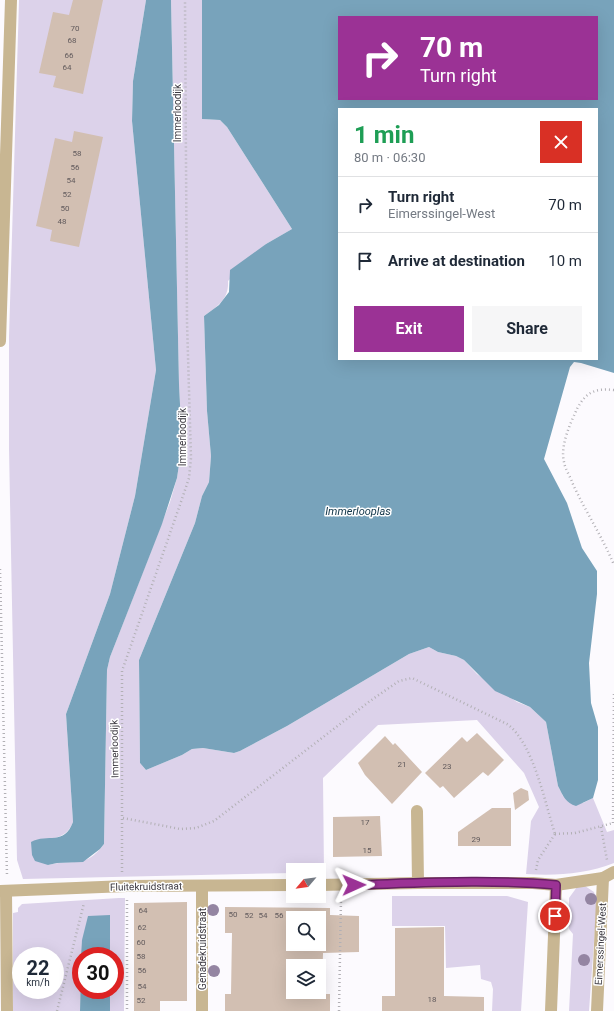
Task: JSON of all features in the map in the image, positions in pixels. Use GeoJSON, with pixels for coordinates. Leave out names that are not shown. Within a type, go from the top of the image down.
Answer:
{"type":"FeatureCollection","features":[{"type":"Feature","properties":{"kind":"street"},"geometry":{"type":"LineString","coordinates":[[0,341],[4,90],[11,0]]}},
{"type":"Feature","properties":{"kind":"street"},"geometry":{"type":"LineString","coordinates":[[417,811],[418,883]]}},
{"type":"Feature","properties":{"kind":"street"},"geometry":{"type":"LineString","coordinates":[[326,885],[533,883],[556,885],[609,874]]}},
{"type":"Feature","properties":{"kind":"street","name":"Eimerssingel-West"},"geometry":{"type":"LineString","coordinates":[[597,1011],[609,874]]}},
{"type":"Feature","properties":{"kind":"street","name":"Fluitekruidstraat"},"geometry":{"type":"LineString","coordinates":[[3,891],[124,886],[286,885]]}},
{"type":"Feature","properties":{"kind":"street"},"geometry":{"type":"LineString","coordinates":[[551,1011],[556,885]]}},
{"type":"Feature","properties":{"kind":"street","name":"Genadekruidstraat"},"geometry":{"type":"LineString","coordinates":[[202,886],[202,1011]]}},
{"type":"Feature","properties":{"kind":"street"},"geometry":{"type":"LineString","coordinates":[[3,891],[7,1011]]}},
{"type":"Feature","properties":{"kind":"path","name":"Immerloodijk"},"geometry":{"type":"LineString","coordinates":[[127,1011],[122,671],[189,478],[191,458],[187,322],[185,0]]}},
{"type":"Feature","properties":{"kind":"path"},"geometry":{"type":"LineString","coordinates":[[614,390],[600,388],[582,399],[570,424],[565,445],[564,462],[578,494],[606,545],[614,565]]}},
{"type":"Feature","properties":{"kind":"path"},"geometry":{"type":"LineString","coordinates":[[0,569],[7,849],[3,891]]}},
{"type":"Feature","properties":{"kind":"path"},"geometry":{"type":"LineString","coordinates":[[123,818],[180,829],[196,828],[214,821],[399,680],[412,678],[507,724],[516,730],[525,744],[555,834]]}},
{"type":"Feature","properties":{"kind":"path"},"geometry":{"type":"LineString","coordinates":[[555,834],[575,833],[613,823],[614,693]]}},
{"type":"Feature","properties":{"kind":"path"},"geometry":{"type":"LineString","coordinates":[[600,827],[609,874]]}},
{"type":"Feature","properties":{"kind":"path"},"geometry":{"type":"LineString","coordinates":[[533,883],[538,860],[555,834]]}},
{"type":"Feature","properties":{"kind":"path"},"geometry":{"type":"LineString","coordinates":[[339,1011],[341,885]]}},
{"type":"Feature","properties":{"kind":"path"},"geometry":{"type":"LineString","coordinates":[[57,1011],[88,888]]}},
{"type":"Feature","properties":{"kind":"shaded area"},"geometry":{"type":"Polygon","coordinates":[[[19,0],[146,0],[133,81],[132,121],[156,370],[135,496],[110,594],[66,714],[73,822],[66,832],[58,837],[35,840],[48,865],[78,862],[91,857],[104,844],[107,670],[110,657],[170,502],[177,478],[182,444],[179,384],[171,0],[202,0],[202,119],[220,120],[227,127],[292,229],[266,244],[228,281],[227,293],[222,302],[204,316],[207,411],[211,456],[209,482],[202,496],[195,523],[139,660],[140,763],[146,770],[182,755],[192,749],[203,748],[234,753],[240,751],[287,726],[409,654],[429,647],[438,652],[456,656],[464,660],[477,674],[517,702],[530,707],[546,722],[558,786],[563,796],[583,803],[593,798],[607,832],[614,830],[614,863],[582,872],[548,875],[526,874],[531,821],[539,807],[524,773],[477,720],[378,725],[323,778],[324,863],[286,863],[286,873],[23,879],[17,860],[9,449],[9,337],[19,0]]]}},
{"type":"Feature","properties":{"kind":"shaded area"},"geometry":{"type":"Polygon","coordinates":[[[585,886],[594,892],[597,900],[589,1011],[569,1011],[573,934],[569,929],[569,898],[577,887],[585,886]]]}},
{"type":"Feature","properties":{"kind":"shaded area"},"geometry":{"type":"Polygon","coordinates":[[[392,896],[507,896],[528,902],[521,1011],[492,1011],[493,989],[491,982],[481,979],[480,965],[446,968],[445,926],[392,926],[392,896]]]}},
{"type":"Feature","properties":{"kind":"shaded area"},"geometry":{"type":"Polygon","coordinates":[[[125,898],[124,1011],[110,1011],[110,999],[124,999],[124,947],[110,947],[110,915],[82,940],[82,947],[72,947],[72,999],[80,999],[80,1011],[13,1011],[13,999],[64,999],[64,947],[13,947],[13,913],[18,912],[18,908],[22,904],[125,898]]]}},
{"type":"Feature","properties":{"kind":"water"},"geometry":{"type":"Polygon","coordinates":[[[146,0],[171,0],[179,384],[182,444],[177,478],[162,524],[110,657],[107,670],[104,844],[83,862],[57,863],[48,865],[35,861],[32,855],[31,842],[43,838],[60,837],[65,834],[73,822],[66,714],[110,594],[135,496],[156,370],[132,121],[133,81],[146,0]]]}},
{"type":"Feature","properties":{"kind":"water","name":"Immerlooplas"},"geometry":{"type":"Polygon","coordinates":[[[202,0],[614,0],[614,373],[574,362],[570,367],[544,459],[567,503],[582,548],[597,571],[597,594],[589,663],[591,703],[598,727],[598,780],[593,798],[576,806],[567,801],[563,796],[558,786],[546,722],[530,707],[495,691],[464,660],[456,656],[438,652],[429,647],[409,654],[287,726],[240,751],[234,753],[203,748],[192,749],[182,755],[146,770],[140,763],[139,660],[195,523],[202,496],[209,482],[211,456],[207,411],[204,316],[219,305],[229,292],[230,270],[266,244],[292,229],[227,127],[220,120],[202,119],[202,0]]]}},
{"type":"Feature","properties":{"kind":"water"},"geometry":{"type":"Polygon","coordinates":[[[110,915],[110,947],[82,947],[88,916],[110,915]]]}},
{"type":"Feature","properties":{"kind":"water"},"geometry":{"type":"Polygon","coordinates":[[[80,999],[110,999],[110,1011],[80,1011],[80,999]]]}},
{"type":"Feature","properties":{"kind":"building"},"geometry":{"type":"Polygon","coordinates":[[[73,0],[103,0],[83,94],[53,87],[56,76],[39,73],[53,12],[69,15],[73,0]]]}},
{"type":"Feature","properties":{"kind":"building"},"geometry":{"type":"Polygon","coordinates":[[[74,131],[103,137],[79,247],[50,241],[52,230],[36,226],[55,138],[72,142],[74,131]]]}},
{"type":"Feature","properties":{"kind":"building"},"geometry":{"type":"Polygon","coordinates":[[[477,733],[504,760],[488,776],[483,772],[454,798],[443,786],[440,788],[425,773],[462,737],[467,742],[477,733]]]}},
{"type":"Feature","properties":{"kind":"building"},"geometry":{"type":"Polygon","coordinates":[[[385,736],[393,745],[395,743],[422,772],[392,804],[365,775],[358,763],[385,736]]]}},
{"type":"Feature","properties":{"kind":"building"},"geometry":{"type":"Polygon","coordinates":[[[521,788],[528,791],[529,800],[515,810],[513,793],[521,788]]]}},
{"type":"Feature","properties":{"kind":"building"},"geometry":{"type":"Polygon","coordinates":[[[492,808],[511,808],[511,846],[458,846],[458,832],[492,808]]]}},
{"type":"Feature","properties":{"kind":"building"},"geometry":{"type":"Polygon","coordinates":[[[380,816],[382,856],[333,857],[333,817],[380,816]]]}},
{"type":"Feature","properties":{"kind":"building"},"geometry":{"type":"Polygon","coordinates":[[[187,902],[187,1001],[160,1001],[160,1011],[134,1011],[134,903],[187,902]]]}},
{"type":"Feature","properties":{"kind":"building"},"geometry":{"type":"Polygon","coordinates":[[[225,907],[330,908],[330,915],[359,916],[359,952],[323,953],[323,959],[286,959],[286,999],[326,999],[326,994],[330,994],[330,1011],[225,1011],[225,994],[231,994],[232,933],[225,933],[225,907]]]}},
{"type":"Feature","properties":{"kind":"building"},"geometry":{"type":"Polygon","coordinates":[[[444,927],[444,996],[484,997],[484,1011],[382,1011],[382,996],[395,996],[395,928],[444,927]]]}},
{"type":"Feature","properties":{"kind":"route"},"geometry":{"type":"LineString","coordinates":[[354,885],[418,883],[533,883],[556,885],[555,916]]}}]}
